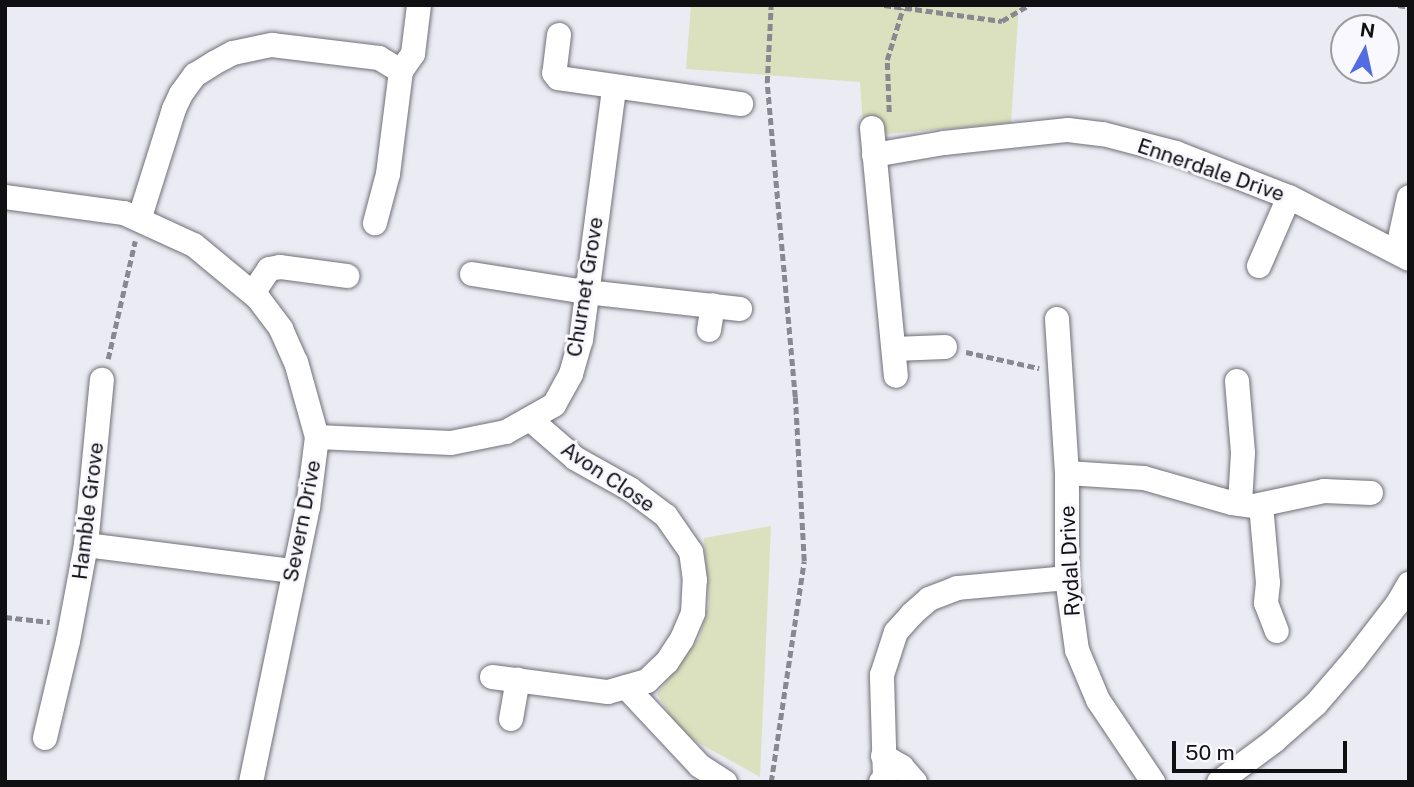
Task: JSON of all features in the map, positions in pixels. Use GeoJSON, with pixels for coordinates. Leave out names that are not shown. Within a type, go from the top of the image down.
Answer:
{"type":"FeatureCollection","features":[{"type":"Feature","properties":{"kind":"street"},"geometry":{"type":"LineString","coordinates":[[375,223],[388,174],[401,71],[413,54],[419,5]]}},
{"type":"Feature","properties":{"kind":"street"},"geometry":{"type":"LineString","coordinates":[[559,35],[554,73],[558,78],[741,104]]}},
{"type":"Feature","properties":{"kind":"street"},"geometry":{"type":"LineString","coordinates":[[140,218],[174,109],[195,75],[214,63],[233,53],[272,45],[379,58],[401,71]]}},
{"type":"Feature","properties":{"kind":"street","name":"Churnet Grove"},"geometry":{"type":"LineString","coordinates":[[317,437],[451,443],[506,432],[554,405],[571,373],[581,340],[614,88]]}},
{"type":"Feature","properties":{"kind":"street"},"geometry":{"type":"LineString","coordinates":[[872,128],[885,153],[896,376]]}},
{"type":"Feature","properties":{"kind":"street","name":"Ennerdale Drive"},"geometry":{"type":"LineString","coordinates":[[885,153],[1068,130],[1103,134],[1176,153],[1289,197],[1403,256]]}},
{"type":"Feature","properties":{"kind":"street","name":"Severn Drive"},"geometry":{"type":"LineString","coordinates":[[5,197],[79,205],[140,218],[194,246],[253,293],[286,340],[299,373],[317,437],[308,508],[251,782]]}},
{"type":"Feature","properties":{"kind":"street"},"geometry":{"type":"LineString","coordinates":[[1259,265],[1289,197]]}},
{"type":"Feature","properties":{"kind":"street"},"geometry":{"type":"LineString","coordinates":[[1403,256],[1409,197]]}},
{"type":"Feature","properties":{"kind":"street"},"geometry":{"type":"LineString","coordinates":[[253,293],[269,270],[280,267],[347,276]]}},
{"type":"Feature","properties":{"kind":"street"},"geometry":{"type":"LineString","coordinates":[[472,274],[586,292],[740,309]]}},
{"type":"Feature","properties":{"kind":"street"},"geometry":{"type":"LineString","coordinates":[[709,330],[713,305]]}},
{"type":"Feature","properties":{"kind":"street","name":"Rydal Drive"},"geometry":{"type":"LineString","coordinates":[[1056,319],[1067,473],[1067,578],[1072,623],[1082,668],[1098,700],[1153,782]]}},
{"type":"Feature","properties":{"kind":"street"},"geometry":{"type":"LineString","coordinates":[[894,349],[945,347]]}},
{"type":"Feature","properties":{"kind":"street","name":"Hamble Grove"},"geometry":{"type":"LineString","coordinates":[[45,738],[70,633],[86,545],[102,380]]}},
{"type":"Feature","properties":{"kind":"street"},"geometry":{"type":"LineString","coordinates":[[1237,381],[1243,453],[1268,583],[1266,603],[1276,631]]}},
{"type":"Feature","properties":{"kind":"street","name":"Avon Close"},"geometry":{"type":"LineString","coordinates":[[492,677],[608,692],[647,681],[667,662],[682,639],[693,613],[695,580],[691,552],[666,516],[630,489],[576,459],[531,420]]}},
{"type":"Feature","properties":{"kind":"street"},"geometry":{"type":"LineString","coordinates":[[1067,473],[1144,478],[1251,504],[1324,491],[1371,493]]}},
{"type":"Feature","properties":{"kind":"street"},"geometry":{"type":"LineString","coordinates":[[86,545],[293,571]]}},
{"type":"Feature","properties":{"kind":"street"},"geometry":{"type":"LineString","coordinates":[[915,782],[902,767],[883,772],[882,675],[896,632],[929,599],[957,588],[1067,578]]}},
{"type":"Feature","properties":{"kind":"street"},"geometry":{"type":"LineString","coordinates":[[1219,782],[1275,741],[1316,704],[1405,598]]}},
{"type":"Feature","properties":{"kind":"street"},"geometry":{"type":"LineString","coordinates":[[511,719],[518,680]]}},
{"type":"Feature","properties":{"kind":"street"},"geometry":{"type":"LineString","coordinates":[[626,687],[700,766],[725,782]]}},
{"type":"Feature","properties":{"kind":"path"},"geometry":{"type":"LineString","coordinates":[[771,5],[767,83],[795,397],[804,561],[771,782]]}},
{"type":"Feature","properties":{"kind":"path"},"geometry":{"type":"LineString","coordinates":[[884,5],[1002,21],[1030,5]]}},
{"type":"Feature","properties":{"kind":"path"},"geometry":{"type":"LineString","coordinates":[[1398,5],[1409,7]]}},
{"type":"Feature","properties":{"kind":"path"},"geometry":{"type":"LineString","coordinates":[[885,153],[887,60],[903,8]]}},
{"type":"Feature","properties":{"kind":"path"},"geometry":{"type":"LineString","coordinates":[[102,380],[121,311],[140,218]]}},
{"type":"Feature","properties":{"kind":"path"},"geometry":{"type":"LineString","coordinates":[[945,347],[1060,372]]}},
{"type":"Feature","properties":{"kind":"path"},"geometry":{"type":"LineString","coordinates":[[5,617],[70,633]]}},
{"type":"Feature","properties":{"kind":"green space"},"geometry":{"type":"Polygon","coordinates":[[[691,5],[1019,5],[1011,123],[887,134],[877,125],[863,125],[860,82],[686,69],[691,5]]]}},
{"type":"Feature","properties":{"kind":"green space"},"geometry":{"type":"Polygon","coordinates":[[[771,526],[760,777],[681,733],[657,694],[699,638],[709,604],[704,538],[771,526]]]}}]}
